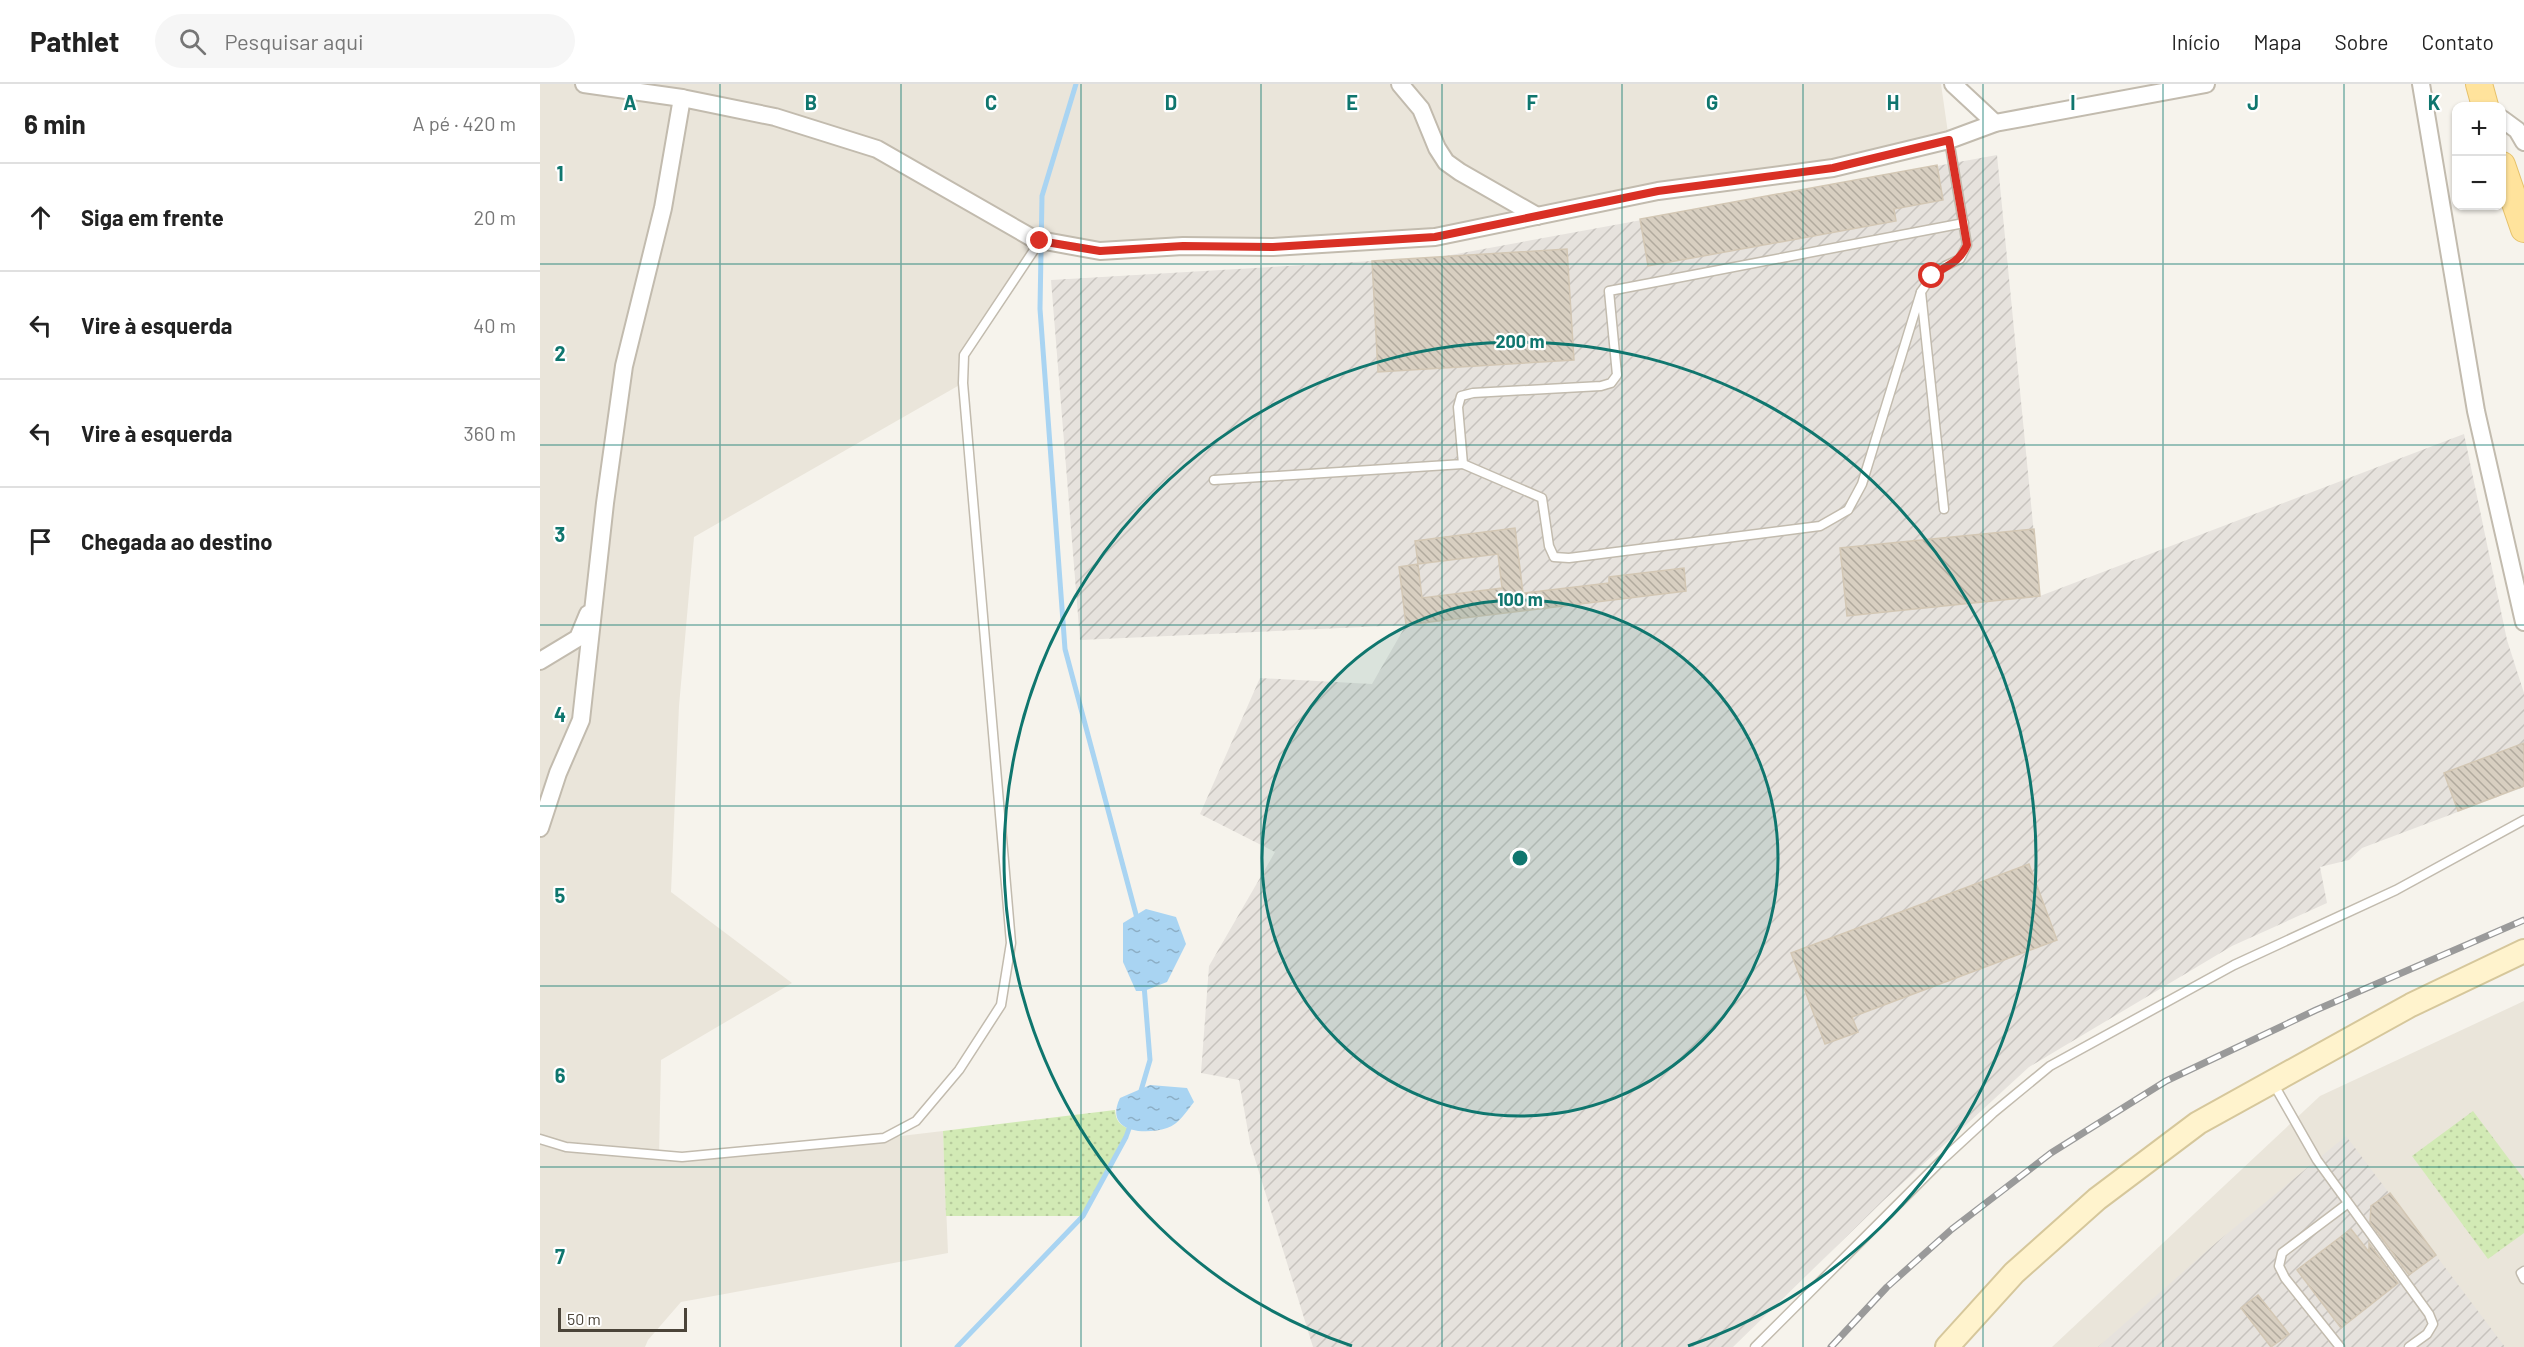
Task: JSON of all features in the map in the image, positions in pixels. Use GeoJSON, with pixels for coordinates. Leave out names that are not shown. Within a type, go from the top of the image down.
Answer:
{"type":"FeatureCollection","features":[{"type":"Feature","properties":{"kind":"main road"},"geometry":{"type":"LineString","coordinates":[[2479,84],[2484,102]]}},
{"type":"Feature","properties":{"kind":"main road"},"geometry":{"type":"LineString","coordinates":[[2506,177],[2524,229]]}},
{"type":"Feature","properties":{"kind":"street"},"geometry":{"type":"LineString","coordinates":[[584,84],[682,98],[776,117],[877,149],[1040,241],[1100,251],[1183,246],[1273,247],[1435,237],[1658,191],[1833,168],[1949,140],[1995,123],[2206,84]]}},
{"type":"Feature","properties":{"kind":"street"},"geometry":{"type":"LineString","coordinates":[[1400,84],[1421,109],[1437,148],[1446,162],[1537,216]]}},
{"type":"Feature","properties":{"kind":"street"},"geometry":{"type":"LineString","coordinates":[[1953,84],[1995,123]]}},
{"type":"Feature","properties":{"kind":"street"},"geometry":{"type":"LineString","coordinates":[[2421,84],[2476,411],[2524,622]]}},
{"type":"Feature","properties":{"kind":"street"},"geometry":{"type":"LineString","coordinates":[[540,828],[558,773],[581,720],[605,503],[624,366],[663,208],[682,98]]}},
{"type":"Feature","properties":{"kind":"street"},"geometry":{"type":"LineString","coordinates":[[2506,122],[2517,130],[2524,142]]}},
{"type":"Feature","properties":{"kind":"street"},"geometry":{"type":"LineString","coordinates":[[540,661],[578,638],[596,595]]}},
{"type":"Feature","properties":{"kind":"street"},"geometry":{"type":"LineString","coordinates":[[1947,1347],[2014,1273],[2097,1199],[2198,1123],[2411,1005],[2524,951]]}},
{"type":"Feature","properties":{"kind":"lane"},"geometry":{"type":"LineString","coordinates":[[1214,480],[1463,464],[1542,498],[1549,546],[1554,557],[1569,558],[1820,526],[1848,510],[1862,484],[1921,292],[1932,276],[1945,266],[1960,259],[1967,245],[1949,140]]}},
{"type":"Feature","properties":{"kind":"lane"},"geometry":{"type":"LineString","coordinates":[[1463,464],[1458,407],[1461,396],[1473,393],[1601,386],[1611,383],[1617,375],[1609,291],[1964,223]]}},
{"type":"Feature","properties":{"kind":"lane"},"geometry":{"type":"LineString","coordinates":[[540,1139],[566,1147],[682,1157],[884,1138],[916,1121],[959,1070],[1001,1005],[1011,943],[963,383],[964,355],[1040,241]]}},
{"type":"Feature","properties":{"kind":"lane"},"geometry":{"type":"LineString","coordinates":[[1921,292],[1944,509]]}},
{"type":"Feature","properties":{"kind":"lane"},"geometry":{"type":"LineString","coordinates":[[1755,1347],[1942,1160],[2050,1065],[2234,965],[2396,890],[2524,820]]}},
{"type":"Feature","properties":{"kind":"lane"},"geometry":{"type":"LineString","coordinates":[[2272,1083],[2317,1160],[2429,1314],[2433,1324],[2427,1334],[2409,1347]]}},
{"type":"Feature","properties":{"kind":"lane"},"geometry":{"type":"LineString","coordinates":[[2340,1347],[2285,1278],[2279,1266],[2282,1253],[2347,1204]]}},
{"type":"Feature","properties":{"kind":"lane"},"geometry":{"type":"LineString","coordinates":[[2524,1271],[2521,1273],[2524,1279]]}},
{"type":"Feature","properties":{"kind":"shaded area"},"geometry":{"type":"Polygon","coordinates":[[[540,84],[1941,84],[1949,140],[1483,225],[1273,247],[1041,241],[964,355],[963,383],[694,537],[679,706],[671,892],[792,983],[661,1060],[659,1155],[884,1138],[943,1131],[948,1253],[681,1302],[648,1340],[645,1347],[540,1347],[540,84]]]}},
{"type":"Feature","properties":{"kind":"shaded area"},"geometry":{"type":"Polygon","coordinates":[[[1997,155],[2040,596],[2464,434],[2507,640],[2524,693],[2524,787],[2362,848],[2349,860],[2320,867],[2327,903],[2232,946],[2029,1067],[1883,1201],[1733,1347],[1313,1347],[1250,1143],[1239,1080],[1201,1073],[1209,966],[1275,852],[1200,814],[1260,678],[1372,684],[1406,625],[1080,640],[1051,280],[1440,257],[1997,155]]]}},
{"type":"Feature","properties":{"kind":"shaded area"},"geometry":{"type":"Polygon","coordinates":[[[2524,1001],[2524,1347],[2052,1347],[2320,1096],[2524,1001]]]}},
{"type":"Feature","properties":{"kind":"shaded area"},"geometry":{"type":"Polygon","coordinates":[[[2346,1136],[2505,1347],[2098,1347],[2217,1242],[2346,1136]]]}},
{"type":"Feature","properties":{"kind":"green space"},"geometry":{"type":"Polygon","coordinates":[[[1115,1110],[1119,1122],[1129,1129],[1083,1216],[946,1216],[943,1131],[1115,1110]]]}},
{"type":"Feature","properties":{"kind":"green space"},"geometry":{"type":"Polygon","coordinates":[[[2473,1111],[2524,1179],[2524,1233],[2488,1259],[2412,1156],[2473,1111]]]}},
{"type":"Feature","properties":{"kind":"water"},"geometry":{"type":"Polygon","coordinates":[[[1146,909],[1176,917],[1186,944],[1167,982],[1144,991],[1136,991],[1123,962],[1123,923],[1146,909]]]}},
{"type":"Feature","properties":{"kind":"water"},"geometry":{"type":"Polygon","coordinates":[[[1150,1085],[1187,1088],[1194,1102],[1179,1121],[1167,1128],[1137,1131],[1121,1124],[1117,1118],[1116,1109],[1120,1098],[1150,1085]]]}},
{"type":"Feature","properties":{"kind":"building"},"geometry":{"type":"Polygon","coordinates":[[[1937,165],[1943,200],[1894,209],[1896,221],[1648,266],[1640,219],[1937,165]]]}},
{"type":"Feature","properties":{"kind":"building"},"geometry":{"type":"Polygon","coordinates":[[[1567,249],[1574,360],[1378,372],[1372,261],[1567,249]]]}},
{"type":"Feature","properties":{"kind":"building"},"geometry":{"type":"Polygon","coordinates":[[[1515,528],[1523,593],[1609,583],[1609,577],[1684,568],[1686,591],[1406,625],[1399,567],[1418,564],[1415,541],[1515,528]],[[1498,554],[1418,564],[1422,598],[1502,588],[1498,554]]]}},
{"type":"Feature","properties":{"kind":"building"},"geometry":{"type":"Polygon","coordinates":[[[2034,529],[2040,596],[1847,616],[1840,548],[2034,529]]]}},
{"type":"Feature","properties":{"kind":"building"},"geometry":{"type":"Polygon","coordinates":[[[2524,743],[2524,786],[2458,811],[2444,773],[2524,743]]]}},
{"type":"Feature","properties":{"kind":"building"},"geometry":{"type":"Polygon","coordinates":[[[2029,864],[2057,940],[1852,1017],[1858,1032],[1825,1044],[1791,953],[2029,864]]]}},
{"type":"Feature","properties":{"kind":"building"},"geometry":{"type":"Polygon","coordinates":[[[2390,1193],[2436,1255],[2409,1275],[2370,1222],[2371,1206],[2390,1193]]]}},
{"type":"Feature","properties":{"kind":"building"},"geometry":{"type":"Polygon","coordinates":[[[2351,1229],[2369,1252],[2369,1243],[2398,1283],[2341,1328],[2297,1270],[2351,1229]]]}},
{"type":"Feature","properties":{"kind":"building"},"geometry":{"type":"Polygon","coordinates":[[[2258,1295],[2289,1334],[2271,1347],[2241,1308],[2258,1295]]]}},
{"type":"Feature","properties":{"kind":"waterway"},"geometry":{"type":"LineString","coordinates":[[1076,84],[1042,196],[1040,309],[1065,649],[1138,922]]}},
{"type":"Feature","properties":{"kind":"waterway"},"geometry":{"type":"LineString","coordinates":[[1140,1094],[1150,1060],[1144,985]]}},
{"type":"Feature","properties":{"kind":"waterway"},"geometry":{"type":"LineString","coordinates":[[957,1347],[1083,1216],[1126,1137],[1131,1123]]}},
{"type":"Feature","properties":{"kind":"railway"},"geometry":{"type":"LineString","coordinates":[[1831,1347],[1887,1287],[1952,1229],[2051,1153],[2166,1081],[2316,1010],[2524,920]]}},
{"type":"Feature","properties":{"kind":"route"},"geometry":{"type":"LineString","coordinates":[[1040,241],[1100,251],[1183,246],[1273,247],[1435,237],[1483,225],[1658,191],[1833,168],[1949,140],[1967,245],[1960,259],[1945,266],[1932,276]]}}]}
